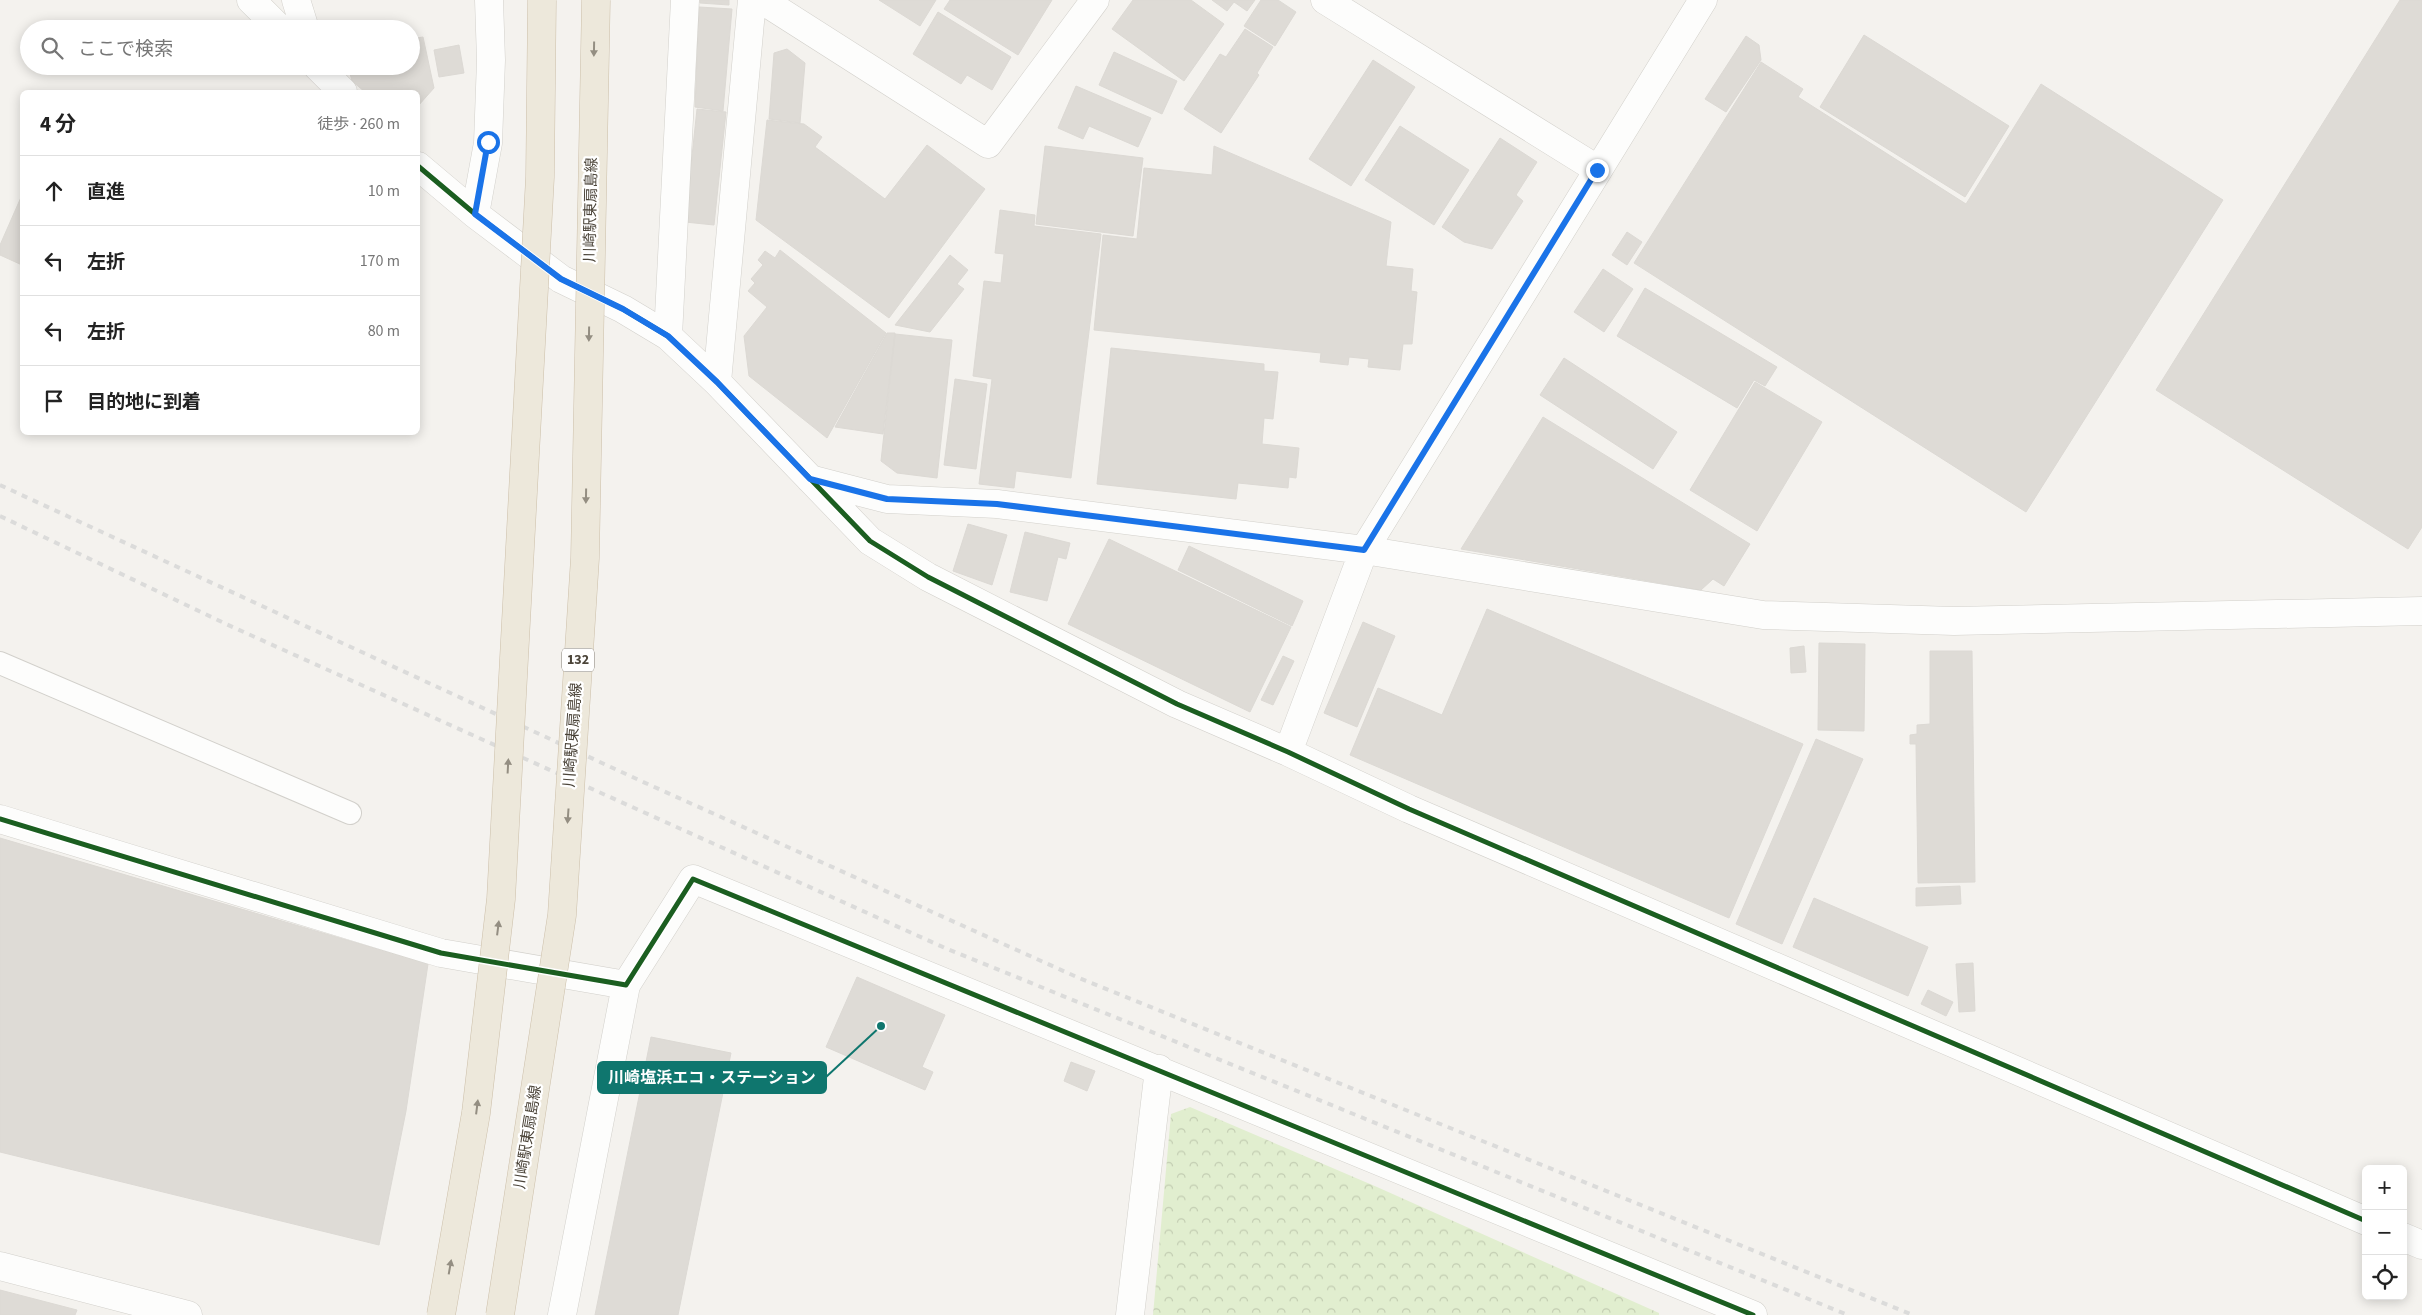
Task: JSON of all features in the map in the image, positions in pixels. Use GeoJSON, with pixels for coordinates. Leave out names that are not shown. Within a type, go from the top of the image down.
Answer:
{"type":"FeatureCollection","features":[{"type":"Feature","properties":{"kind":"highway"},"geometry":{"type":"LineString","coordinates":[[441,1315],[476,1113],[501,899],[540,177],[542,0]]}},
{"type":"Feature","properties":{"kind":"highway","name":"川崎駅東扇島線"},"geometry":{"type":"LineString","coordinates":[[500,1315],[562,915],[585,558],[596,0]]}},
{"type":"Feature","properties":{"kind":"street"},"geometry":{"type":"LineString","coordinates":[[251,0],[271,20]]}},
{"type":"Feature","properties":{"kind":"street"},"geometry":{"type":"LineString","coordinates":[[296,0],[302,20]]}},
{"type":"Feature","properties":{"kind":"street"},"geometry":{"type":"LineString","coordinates":[[475,214],[488,142],[491,60],[489,0]]}},
{"type":"Feature","properties":{"kind":"street"},"geometry":{"type":"LineString","coordinates":[[668,336],[685,0]]}},
{"type":"Feature","properties":{"kind":"street"},"geometry":{"type":"LineString","coordinates":[[717,382],[752,0]]}},
{"type":"Feature","properties":{"kind":"street"},"geometry":{"type":"LineString","coordinates":[[762,0],[988,144],[1095,0]]}},
{"type":"Feature","properties":{"kind":"street"},"geometry":{"type":"LineString","coordinates":[[1325,0],[1597,170]]}},
{"type":"Feature","properties":{"kind":"street"},"geometry":{"type":"LineString","coordinates":[[1288,752],[1364,550],[1703,0]]}},
{"type":"Feature","properties":{"kind":"street"},"geometry":{"type":"LineString","coordinates":[[326,75],[341,90]]}},
{"type":"Feature","properties":{"kind":"street"},"geometry":{"type":"LineString","coordinates":[[420,168],[475,214],[561,279],[623,309],[668,336],[717,382],[870,541],[928,577],[1177,704],[1288,752],[1409,810],[2362,1219]]}},
{"type":"Feature","properties":{"kind":"street"},"geometry":{"type":"LineString","coordinates":[[810,479],[887,499],[997,504],[1364,550],[1763,615],[1954,621],[2422,610]]}},
{"type":"Feature","properties":{"kind":"street"},"geometry":{"type":"LineString","coordinates":[[0,819],[441,953],[626,985]]}},
{"type":"Feature","properties":{"kind":"street"},"geometry":{"type":"LineString","coordinates":[[562,1315],[626,985],[693,879],[1753,1315]]}},
{"type":"Feature","properties":{"kind":"street"},"geometry":{"type":"LineString","coordinates":[[1130,1315],[1159,1070]]}},
{"type":"Feature","properties":{"kind":"street"},"geometry":{"type":"LineString","coordinates":[[2407,1239],[2422,1245]]}},
{"type":"Feature","properties":{"kind":"street"},"geometry":{"type":"LineString","coordinates":[[0,1266],[188,1315]]}},
{"type":"Feature","properties":{"kind":"lane"},"geometry":{"type":"LineString","coordinates":[[0,663],[350,813]]}},
{"type":"Feature","properties":{"kind":"green space"},"geometry":{"type":"Polygon","coordinates":[[[1190,1107],[1377,1187],[1659,1313],[1659,1315],[1153,1315],[1171,1114],[1190,1107]]]}},
{"type":"Feature","properties":{"kind":"building"},"geometry":{"type":"Polygon","coordinates":[[[700,0],[729,0],[729,5],[700,3],[700,0]]]}},
{"type":"Feature","properties":{"kind":"building"},"geometry":{"type":"Polygon","coordinates":[[[879,0],[936,0],[920,26],[879,0]]]}},
{"type":"Feature","properties":{"kind":"building"},"geometry":{"type":"Polygon","coordinates":[[[950,0],[1052,0],[1018,55],[944,9],[950,0]]]}},
{"type":"Feature","properties":{"kind":"building"},"geometry":{"type":"Polygon","coordinates":[[[1133,0],[1191,0],[1224,24],[1184,81],[1112,29],[1133,0]]]}},
{"type":"Feature","properties":{"kind":"building"},"geometry":{"type":"Polygon","coordinates":[[[1212,0],[1255,0],[1247,11],[1234,2],[1227,11],[1212,0]]]}},
{"type":"Feature","properties":{"kind":"building"},"geometry":{"type":"Polygon","coordinates":[[[1261,0],[1278,0],[1296,12],[1275,46],[1244,26],[1261,0]]]}},
{"type":"Feature","properties":{"kind":"building"},"geometry":{"type":"Polygon","coordinates":[[[2400,0],[2422,0],[2422,527],[2408,549],[2156,390],[2400,0]]]}},
{"type":"Feature","properties":{"kind":"building"},"geometry":{"type":"Polygon","coordinates":[[[699,7],[732,9],[723,111],[695,107],[699,7]]]}},
{"type":"Feature","properties":{"kind":"building"},"geometry":{"type":"Polygon","coordinates":[[[938,12],[1011,57],[992,90],[967,75],[961,84],[913,54],[938,12]]]}},
{"type":"Feature","properties":{"kind":"building"},"geometry":{"type":"Polygon","coordinates":[[[1245,29],[1273,47],[1257,73],[1259,75],[1221,133],[1184,109],[1220,54],[1226,57],[1245,29]]]}},
{"type":"Feature","properties":{"kind":"building"},"geometry":{"type":"Polygon","coordinates":[[[1864,35],[2009,126],[1965,197],[1820,107],[1864,35]]]}},
{"type":"Feature","properties":{"kind":"building"},"geometry":{"type":"Polygon","coordinates":[[[1746,36],[1759,45],[1761,60],[1726,112],[1705,99],[1746,36]]]}},
{"type":"Feature","properties":{"kind":"building"},"geometry":{"type":"Polygon","coordinates":[[[423,37],[434,88],[420,104],[420,90],[363,90],[352,81],[350,75],[420,75],[420,38],[423,37]]]}},
{"type":"Feature","properties":{"kind":"building"},"geometry":{"type":"Polygon","coordinates":[[[459,45],[464,73],[439,77],[434,50],[459,45]]]}},
{"type":"Feature","properties":{"kind":"building"},"geometry":{"type":"Polygon","coordinates":[[[787,49],[805,63],[800,123],[769,119],[774,53],[787,49]]]}},
{"type":"Feature","properties":{"kind":"building"},"geometry":{"type":"Polygon","coordinates":[[[1114,52],[1177,81],[1162,114],[1099,85],[1114,52]]]}},
{"type":"Feature","properties":{"kind":"building"},"geometry":{"type":"Polygon","coordinates":[[[1373,60],[1415,87],[1351,186],[1309,159],[1373,60]]]}},
{"type":"Feature","properties":{"kind":"building"},"geometry":{"type":"Polygon","coordinates":[[[1761,62],[1803,89],[1798,97],[1966,204],[2041,84],[2223,200],[2026,512],[1634,263],[1761,62]]]}},
{"type":"Feature","properties":{"kind":"building"},"geometry":{"type":"Polygon","coordinates":[[[1076,86],[1151,118],[1138,147],[1089,126],[1083,139],[1058,128],[1076,86]]]}},
{"type":"Feature","properties":{"kind":"building"},"geometry":{"type":"Polygon","coordinates":[[[697,109],[726,112],[714,225],[685,222],[697,109]]]}},
{"type":"Feature","properties":{"kind":"building"},"geometry":{"type":"Polygon","coordinates":[[[767,120],[804,124],[822,137],[815,147],[885,199],[927,145],[985,189],[889,318],[756,220],[767,120]]]}},
{"type":"Feature","properties":{"kind":"building"},"geometry":{"type":"Polygon","coordinates":[[[1400,126],[1469,170],[1434,225],[1365,180],[1400,126]]]}},
{"type":"Feature","properties":{"kind":"building"},"geometry":{"type":"Polygon","coordinates":[[[1500,138],[1537,162],[1516,195],[1523,201],[1492,249],[1464,242],[1442,227],[1500,138]]]}},
{"type":"Feature","properties":{"kind":"building"},"geometry":{"type":"Polygon","coordinates":[[[1045,146],[1143,158],[1133,236],[1036,224],[1045,146]]]}},
{"type":"Feature","properties":{"kind":"building"},"geometry":{"type":"Polygon","coordinates":[[[1214,146],[1391,222],[1386,266],[1413,269],[1411,291],[1417,292],[1412,344],[1403,344],[1400,370],[1368,367],[1369,359],[1349,357],[1348,365],[1320,362],[1321,353],[1094,330],[1103,235],[1137,239],[1144,168],[1212,175],[1214,146]]]}},
{"type":"Feature","properties":{"kind":"building"},"geometry":{"type":"Polygon","coordinates":[[[20,200],[20,264],[0,255],[0,245],[20,200]]]}},
{"type":"Feature","properties":{"kind":"building"},"geometry":{"type":"Polygon","coordinates":[[[1000,210],[1035,215],[1034,226],[1101,234],[1071,478],[1016,471],[1014,488],[979,484],[992,379],[973,376],[984,281],[1001,283],[1004,254],[995,253],[1000,210]]]}},
{"type":"Feature","properties":{"kind":"building"},"geometry":{"type":"Polygon","coordinates":[[[1627,232],[1642,242],[1627,265],[1612,255],[1627,232]]]}},
{"type":"Feature","properties":{"kind":"building"},"geometry":{"type":"Polygon","coordinates":[[[780,250],[886,333],[827,438],[749,376],[744,336],[767,307],[748,291],[755,283],[751,279],[763,265],[758,260],[765,251],[775,258],[780,250]]]}},
{"type":"Feature","properties":{"kind":"building"},"geometry":{"type":"Polygon","coordinates":[[[950,255],[968,270],[957,284],[964,289],[930,332],[895,325],[950,255]]]}},
{"type":"Feature","properties":{"kind":"building"},"geometry":{"type":"Polygon","coordinates":[[[1603,269],[1633,289],[1604,332],[1574,312],[1603,269]]]}},
{"type":"Feature","properties":{"kind":"building"},"geometry":{"type":"Polygon","coordinates":[[[1645,288],[1777,367],[1765,386],[1754,380],[1737,408],[1617,336],[1645,288]]]}},
{"type":"Feature","properties":{"kind":"building"},"geometry":{"type":"Polygon","coordinates":[[[887,333],[895,333],[883,434],[835,427],[887,333]]]}},
{"type":"Feature","properties":{"kind":"building"},"geometry":{"type":"Polygon","coordinates":[[[895,334],[952,340],[937,478],[897,473],[881,461],[895,334]]]}},
{"type":"Feature","properties":{"kind":"building"},"geometry":{"type":"Polygon","coordinates":[[[1111,348],[1264,364],[1264,371],[1278,372],[1273,419],[1264,418],[1262,444],[1299,448],[1296,478],[1289,477],[1288,488],[1238,483],[1236,499],[1097,484],[1111,348]]]}},
{"type":"Feature","properties":{"kind":"building"},"geometry":{"type":"Polygon","coordinates":[[[1564,358],[1677,432],[1653,469],[1540,395],[1564,358]]]}},
{"type":"Feature","properties":{"kind":"building"},"geometry":{"type":"Polygon","coordinates":[[[955,379],[987,384],[976,469],[944,465],[955,379]]]}},
{"type":"Feature","properties":{"kind":"building"},"geometry":{"type":"Polygon","coordinates":[[[1755,382],[1822,422],[1757,531],[1690,490],[1755,382]]]}},
{"type":"Feature","properties":{"kind":"building"},"geometry":{"type":"Polygon","coordinates":[[[1543,417],[1750,544],[1724,586],[1713,579],[1701,590],[1461,549],[1543,417]]]}},
{"type":"Feature","properties":{"kind":"building"},"geometry":{"type":"Polygon","coordinates":[[[968,524],[1007,535],[992,585],[953,571],[968,524]]]}},
{"type":"Feature","properties":{"kind":"building"},"geometry":{"type":"Polygon","coordinates":[[[1025,532],[1070,543],[1066,559],[1058,557],[1047,601],[1010,592],[1025,532]]]}},
{"type":"Feature","properties":{"kind":"building"},"geometry":{"type":"Polygon","coordinates":[[[1109,539],[1291,627],[1250,712],[1068,624],[1109,539]]]}},
{"type":"Feature","properties":{"kind":"building"},"geometry":{"type":"Polygon","coordinates":[[[1189,546],[1303,601],[1292,626],[1178,570],[1189,546]]]}},
{"type":"Feature","properties":{"kind":"building"},"geometry":{"type":"Polygon","coordinates":[[[1487,609],[1803,744],[1729,918],[1350,755],[1378,688],[1442,715],[1487,609]]]}},
{"type":"Feature","properties":{"kind":"building"},"geometry":{"type":"Polygon","coordinates":[[[1363,622],[1395,636],[1357,727],[1324,713],[1363,622]]]}},
{"type":"Feature","properties":{"kind":"building"},"geometry":{"type":"Polygon","coordinates":[[[1819,643],[1865,644],[1864,731],[1818,730],[1819,643]]]}},
{"type":"Feature","properties":{"kind":"building"},"geometry":{"type":"Polygon","coordinates":[[[1804,646],[1806,672],[1791,673],[1790,648],[1804,646]]]}},
{"type":"Feature","properties":{"kind":"building"},"geometry":{"type":"Polygon","coordinates":[[[1930,651],[1972,651],[1975,882],[1918,883],[1916,744],[1910,744],[1910,735],[1917,734],[1917,725],[1930,724],[1930,651]]]}},
{"type":"Feature","properties":{"kind":"building"},"geometry":{"type":"Polygon","coordinates":[[[1283,656],[1294,661],[1273,705],[1261,700],[1283,656]]]}},
{"type":"Feature","properties":{"kind":"building"},"geometry":{"type":"Polygon","coordinates":[[[1816,739],[1863,759],[1782,944],[1736,924],[1816,739]]]}},
{"type":"Feature","properties":{"kind":"building"},"geometry":{"type":"Polygon","coordinates":[[[0,838],[428,964],[406,1111],[379,1245],[0,1152],[0,838]]]}},
{"type":"Feature","properties":{"kind":"building"},"geometry":{"type":"Polygon","coordinates":[[[1960,886],[1961,904],[1916,906],[1916,888],[1960,886]]]}},
{"type":"Feature","properties":{"kind":"building"},"geometry":{"type":"Polygon","coordinates":[[[1814,898],[1928,947],[1908,996],[1793,947],[1814,898]]]}},
{"type":"Feature","properties":{"kind":"building"},"geometry":{"type":"Polygon","coordinates":[[[1973,963],[1975,1011],[1959,1012],[1956,964],[1973,963]]]}},
{"type":"Feature","properties":{"kind":"building"},"geometry":{"type":"Polygon","coordinates":[[[857,977],[945,1015],[922,1067],[933,1072],[925,1090],[826,1047],[857,977]]]}},
{"type":"Feature","properties":{"kind":"building"},"geometry":{"type":"Polygon","coordinates":[[[1928,990],[1953,1002],[1946,1016],[1921,1004],[1928,990]]]}},
{"type":"Feature","properties":{"kind":"building"},"geometry":{"type":"Polygon","coordinates":[[[651,1037],[731,1053],[678,1315],[595,1315],[651,1037]]]}},
{"type":"Feature","properties":{"kind":"building"},"geometry":{"type":"Polygon","coordinates":[[[1071,1062],[1095,1071],[1087,1091],[1064,1081],[1071,1062]]]}},
{"type":"Feature","properties":{"kind":"building"},"geometry":{"type":"Polygon","coordinates":[[[0,1290],[77,1310],[75,1315],[0,1315],[0,1290]]]}},
{"type":"Feature","properties":{"kind":"railway"},"geometry":{"type":"LineString","coordinates":[[0,485],[641,781],[1079,978],[1913,1315]]}},
{"type":"Feature","properties":{"kind":"railway"},"geometry":{"type":"LineString","coordinates":[[0,516],[226,624],[945,948],[1848,1315]]}},
{"type":"Feature","properties":{"kind":"cycle path"},"geometry":{"type":"LineString","coordinates":[[420,168],[475,214],[561,279],[623,309],[668,336],[717,382],[870,541],[928,577],[1177,704],[1288,752],[1409,809],[2362,1219]]}},
{"type":"Feature","properties":{"kind":"cycle path"},"geometry":{"type":"LineString","coordinates":[[0,819],[441,953],[626,985],[693,879],[1753,1315]]}},
{"type":"Feature","properties":{"kind":"place","name":"川崎塩浜エコ・ステーション"},"geometry":{"type":"Point","coordinates":[881,1026]}},
{"type":"Feature","properties":{"kind":"route"},"geometry":{"type":"LineString","coordinates":[[488,142],[475,214],[561,279],[623,309],[668,336],[717,382],[810,479],[887,499],[997,504],[1364,550],[1597,170]]}}]}
